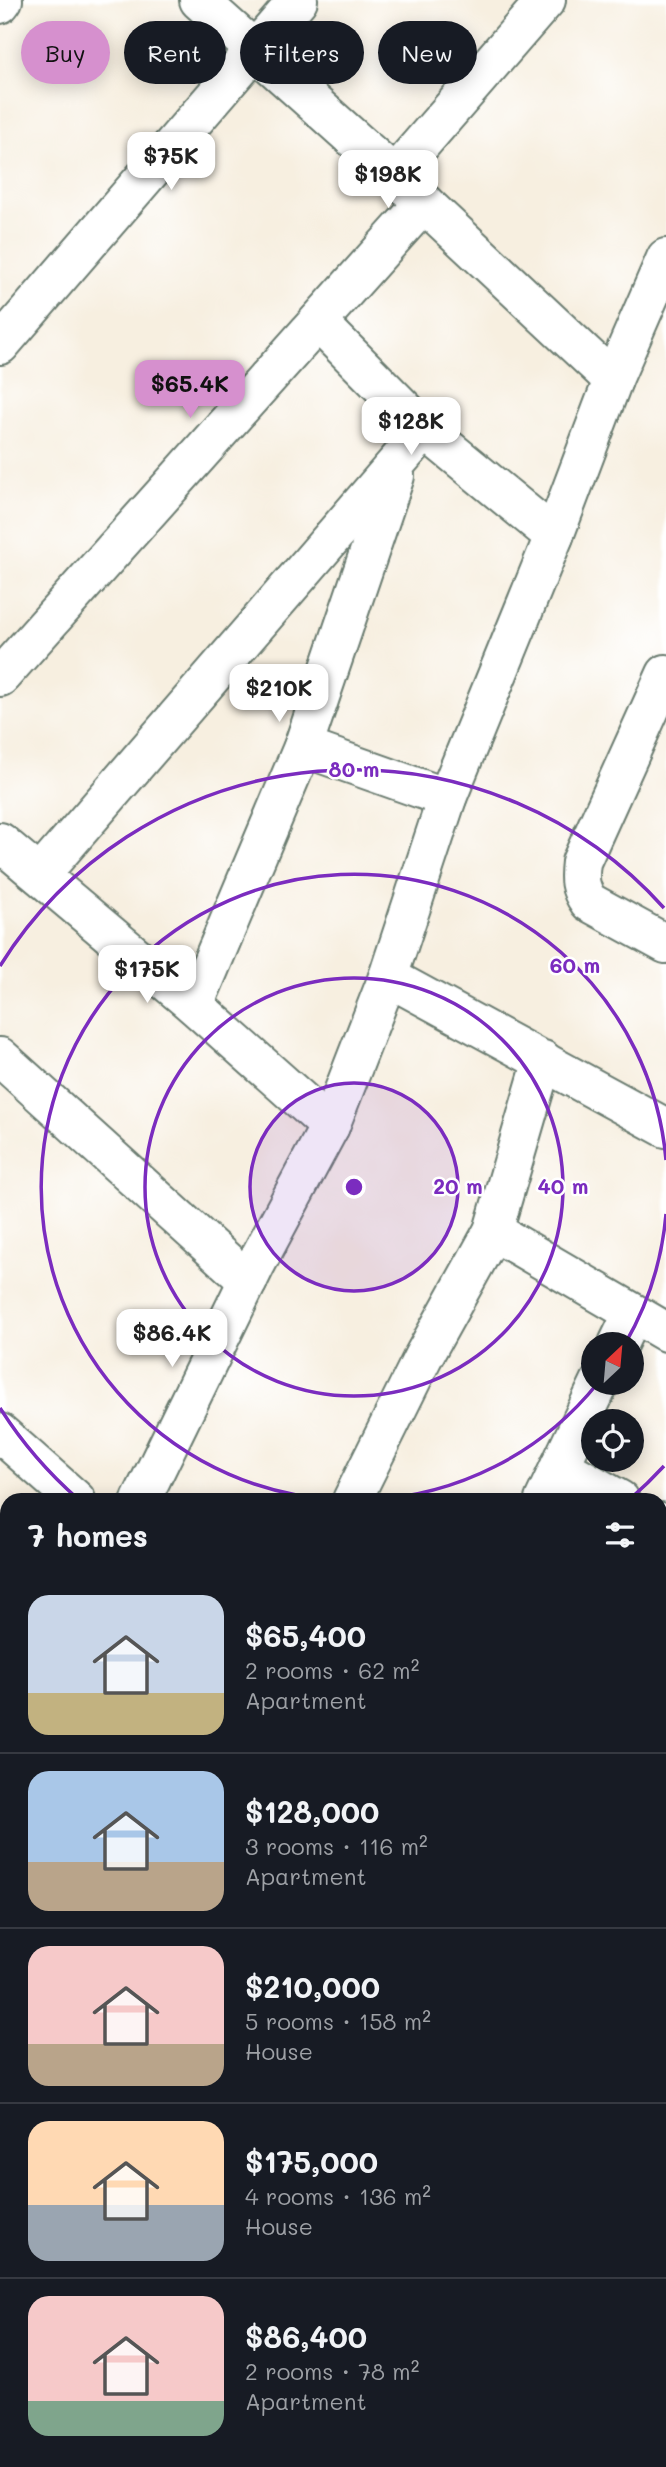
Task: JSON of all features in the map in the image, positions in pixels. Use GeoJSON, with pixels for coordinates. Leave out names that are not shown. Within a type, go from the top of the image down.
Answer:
{"type":"FeatureCollection","features":[{"type":"Feature","properties":{"kind":"street"},"geometry":{"type":"LineString","coordinates":[[199,0],[240,35]]}},
{"type":"Feature","properties":{"kind":"street"},"geometry":{"type":"LineString","coordinates":[[279,21],[298,0]]}},
{"type":"Feature","properties":{"kind":"street"},"geometry":{"type":"LineString","coordinates":[[394,175],[546,0]]}},
{"type":"Feature","properties":{"kind":"street"},"geometry":{"type":"LineString","coordinates":[[0,345],[240,65]]}},
{"type":"Feature","properties":{"kind":"street"},"geometry":{"type":"LineString","coordinates":[[294,84],[613,380]]}},
{"type":"Feature","properties":{"kind":"street"},"geometry":{"type":"LineString","coordinates":[[0,677],[424,203]]}},
{"type":"Feature","properties":{"kind":"street"},"geometry":{"type":"LineString","coordinates":[[144,1493],[248,1280],[330,1126],[388,977],[447,798],[554,536],[613,380],[666,258]]}},
{"type":"Feature","properties":{"kind":"street"},"geometry":{"type":"LineString","coordinates":[[318,322],[413,443],[554,536]]}},
{"type":"Feature","properties":{"kind":"street"},"geometry":{"type":"LineString","coordinates":[[194,1005],[303,747],[413,443]]}},
{"type":"Feature","properties":{"kind":"street"},"geometry":{"type":"LineString","coordinates":[[40,875],[413,443]]}},
{"type":"Feature","properties":{"kind":"street"},"geometry":{"type":"LineString","coordinates":[[666,674],[581,862],[580,878],[581,890],[589,902],[666,944]]}},
{"type":"Feature","properties":{"kind":"street"},"geometry":{"type":"LineString","coordinates":[[303,747],[447,798]]}},
{"type":"Feature","properties":{"kind":"street"},"geometry":{"type":"LineString","coordinates":[[0,842],[194,1005],[330,1126]]}},
{"type":"Feature","properties":{"kind":"street"},"geometry":{"type":"LineString","coordinates":[[388,977],[666,1128]]}},
{"type":"Feature","properties":{"kind":"street"},"geometry":{"type":"LineString","coordinates":[[0,1057],[248,1280]]}},
{"type":"Feature","properties":{"kind":"street"},"geometry":{"type":"LineString","coordinates":[[355,1493],[423,1357],[493,1231],[543,1060]]}},
{"type":"Feature","properties":{"kind":"street"},"geometry":{"type":"LineString","coordinates":[[493,1231],[626,1328],[666,1332]]}},
{"type":"Feature","properties":{"kind":"street"},"geometry":{"type":"LineString","coordinates":[[547,1493],[594,1395]]}},
{"type":"Feature","properties":{"kind":"street"},"geometry":{"type":"LineString","coordinates":[[0,1433],[68,1493]]}},
{"type":"Feature","properties":{"kind":"street"},"geometry":{"type":"LineString","coordinates":[[560,1466],[608,1493]]}}]}
